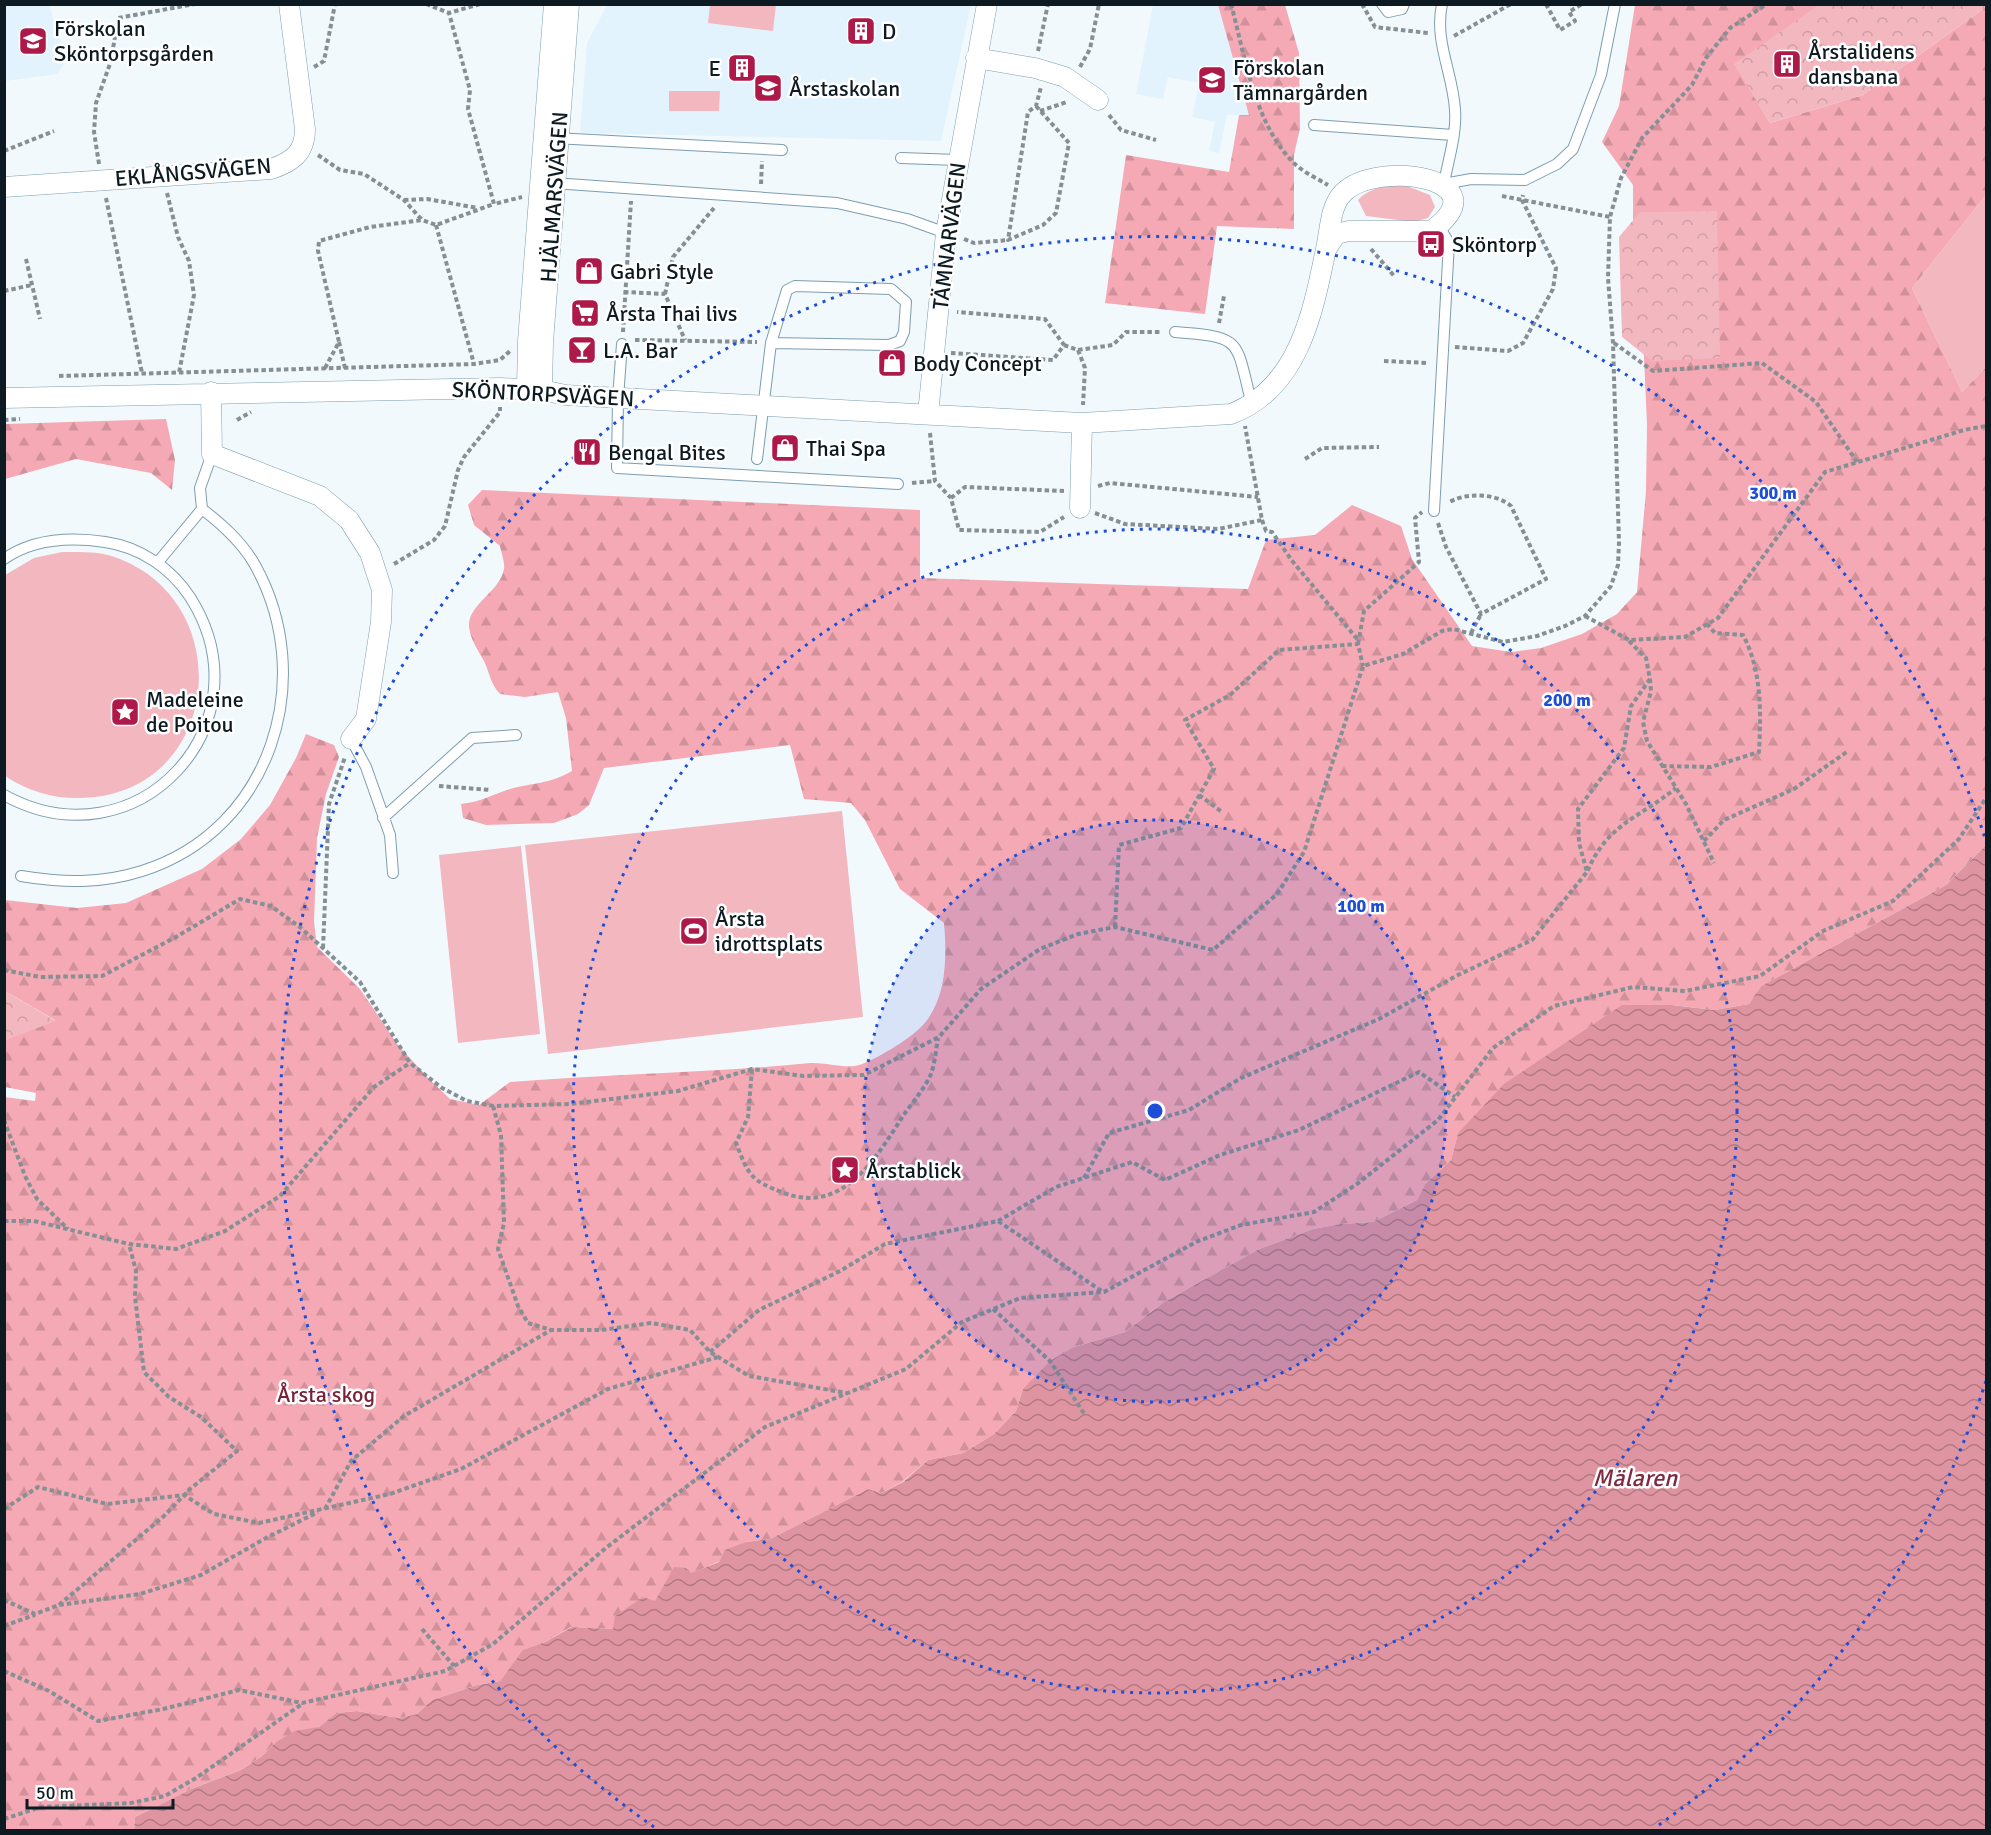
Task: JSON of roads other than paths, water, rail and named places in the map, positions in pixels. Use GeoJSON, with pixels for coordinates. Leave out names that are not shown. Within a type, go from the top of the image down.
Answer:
{"type":"FeatureCollection","features":[{"type":"Feature","properties":{"kind":"street","name":"EKLÅNGSVÄGEN"},"geometry":{"type":"LineString","coordinates":[[4,187],[103,188],[163,176],[271,169],[289,162],[298,155],[305,138],[289,4]]}},
{"type":"Feature","properties":{"kind":"street","name":"HJÄLMARSVÄGEN"},"geometry":{"type":"LineString","coordinates":[[535,389],[551,138],[554,4]]}},
{"type":"Feature","properties":{"kind":"street","name":"HJÄLMARSVÄGEN"},"geometry":{"type":"LineString","coordinates":[[551,138],[569,4]]}},
{"type":"Feature","properties":{"kind":"street","name":"TÄMNARVÄGEN"},"geometry":{"type":"LineString","coordinates":[[928,414],[946,233],[987,4]]}},
{"type":"Feature","properties":{"kind":"street"},"geometry":{"type":"LineString","coordinates":[[976,58],[1035,68],[1065,77],[1098,100]]}},
{"type":"Feature","properties":{"kind":"street","name":"SKÖNTORPSVÄGEN"},"geometry":{"type":"LineString","coordinates":[[4,398],[211,392],[535,389],[565,395],[1082,423],[1231,414],[1252,405],[1270,392],[1297,353],[1327,248],[1332,216],[1342,194],[1366,179],[1385,176],[1418,177],[1444,184]]}},
{"type":"Feature","properties":{"kind":"street"},"geometry":{"type":"LineString","coordinates":[[1327,248],[1336,234],[1348,231],[1431,231],[1439,226],[1453,202],[1450,190],[1444,184]]}},
{"type":"Feature","properties":{"kind":"street"},"geometry":{"type":"LineString","coordinates":[[211,392],[212,454],[320,496],[355,528],[378,571],[382,590],[381,622],[368,708],[366,719],[351,739]]}},
{"type":"Feature","properties":{"kind":"street"},"geometry":{"type":"LineString","coordinates":[[1080,499],[1082,423]]}},
{"type":"Feature","properties":{"kind":"lane"},"geometry":{"type":"LineString","coordinates":[[1382,4],[1388,12],[1395,12],[1404,4]]}},
{"type":"Feature","properties":{"kind":"lane"},"geometry":{"type":"LineString","coordinates":[[1442,4],[1439,19],[1441,44],[1455,110],[1444,184],[1471,178],[1525,180],[1557,164],[1573,149],[1601,75],[1615,4]]}},
{"type":"Feature","properties":{"kind":"lane"},"geometry":{"type":"LineString","coordinates":[[1314,125],[1453,135]]}},
{"type":"Feature","properties":{"kind":"lane"},"geometry":{"type":"LineString","coordinates":[[551,138],[782,150]]}},
{"type":"Feature","properties":{"kind":"lane"},"geometry":{"type":"LineString","coordinates":[[901,158],[958,160]]}},
{"type":"Feature","properties":{"kind":"lane"},"geometry":{"type":"LineString","coordinates":[[548,183],[837,203],[907,219],[946,233]]}},
{"type":"Feature","properties":{"kind":"lane"},"geometry":{"type":"LineString","coordinates":[[1434,511],[1449,243],[1439,226]]}},
{"type":"Feature","properties":{"kind":"lane"},"geometry":{"type":"LineString","coordinates":[[757,459],[771,343],[787,291],[795,286],[891,289],[906,302],[904,332],[900,341],[889,345],[771,343]]}},
{"type":"Feature","properties":{"kind":"lane"},"geometry":{"type":"LineString","coordinates":[[1174,332],[1217,335],[1230,340],[1237,349],[1252,405]]}},
{"type":"Feature","properties":{"kind":"lane"},"geometry":{"type":"LineString","coordinates":[[622,344],[618,398],[617,468],[898,484]]}},
{"type":"Feature","properties":{"kind":"lane"},"geometry":{"type":"LineString","coordinates":[[158,562],[202,509],[200,488],[212,454]]}},
{"type":"Feature","properties":{"kind":"lane"},"geometry":{"type":"LineString","coordinates":[[21,876],[62,883],[104,881],[144,871],[172,858],[215,829],[243,798],[265,762],[279,723],[285,682],[282,640],[272,600],[254,563],[229,530],[202,509]]}},
{"type":"Feature","properties":{"kind":"lane"},"geometry":{"type":"LineString","coordinates":[[4,559],[38,543],[77,538],[116,543],[158,562],[182,586],[203,619],[214,656],[214,696],[206,724],[183,767],[153,793],[117,809],[78,815],[45,810],[4,795]]}},
{"type":"Feature","properties":{"kind":"lane"},"geometry":{"type":"LineString","coordinates":[[382,818],[423,784],[472,738],[516,735]]}},
{"type":"Feature","properties":{"kind":"lane"},"geometry":{"type":"LineString","coordinates":[[351,739],[366,767],[382,818],[390,835],[393,873]]}},
{"type":"Feature","properties":{"kind":"water","name":"Mälaren"},"geometry":{"type":"Polygon","coordinates":[[[1986,845],[1986,1830],[134,1830],[135,1817],[191,1789],[241,1770],[262,1756],[276,1742],[295,1731],[319,1727],[336,1713],[357,1711],[399,1718],[417,1714],[432,1700],[477,1685],[500,1681],[523,1650],[545,1642],[572,1627],[613,1629],[615,1616],[643,1597],[655,1601],[674,1567],[686,1568],[691,1573],[719,1562],[725,1550],[746,1542],[770,1539],[868,1489],[881,1493],[903,1482],[928,1460],[963,1453],[994,1434],[1016,1411],[1023,1389],[1050,1361],[1074,1347],[1125,1332],[1164,1302],[1259,1249],[1313,1229],[1340,1224],[1373,1222],[1417,1200],[1425,1184],[1451,1160],[1458,1133],[1504,1084],[1622,1005],[1672,1005],[1714,1010],[1749,1004],[1761,986],[1946,885],[1986,845]]]}},
{"type":"Feature","properties":{"kind":"place","name":"D"},"geometry":{"type":"Point","coordinates":[861,31]}},
{"type":"Feature","properties":{"kind":"place","name":"Förskolan Sköntorpsgården"},"geometry":{"type":"Point","coordinates":[33,41]}},
{"type":"Feature","properties":{"kind":"place","name":"Årstalidens dansbana"},"geometry":{"type":"Point","coordinates":[1787,64]}},
{"type":"Feature","properties":{"kind":"place","name":"E"},"geometry":{"type":"Point","coordinates":[742,68]}},
{"type":"Feature","properties":{"kind":"place","name":"Förskolan Tämnargården"},"geometry":{"type":"Point","coordinates":[1212,80]}},
{"type":"Feature","properties":{"kind":"place","name":"Årstaskolan"},"geometry":{"type":"Point","coordinates":[768,88]}},
{"type":"Feature","properties":{"kind":"place","name":"Sköntorp"},"geometry":{"type":"Point","coordinates":[1431,244]}},
{"type":"Feature","properties":{"kind":"place","name":"Gabri Style"},"geometry":{"type":"Point","coordinates":[589,271]}},
{"type":"Feature","properties":{"kind":"place","name":"Årsta Thai livs"},"geometry":{"type":"Point","coordinates":[585,313]}},
{"type":"Feature","properties":{"kind":"place","name":"L.A. Bar"},"geometry":{"type":"Point","coordinates":[582,350]}},
{"type":"Feature","properties":{"kind":"place","name":"Body Concept"},"geometry":{"type":"Point","coordinates":[892,363]}},
{"type":"Feature","properties":{"kind":"place","name":"Thai Spa"},"geometry":{"type":"Point","coordinates":[785,448]}},
{"type":"Feature","properties":{"kind":"place","name":"Bengal Bites"},"geometry":{"type":"Point","coordinates":[587,452]}},
{"type":"Feature","properties":{"kind":"place","name":"Madeleine de Poitou"},"geometry":{"type":"Point","coordinates":[125,712]}},
{"type":"Feature","properties":{"kind":"place","name":"Årsta idrottsplats"},"geometry":{"type":"Point","coordinates":[694,931]}},
{"type":"Feature","properties":{"kind":"place","name":"Årstablick"},"geometry":{"type":"Point","coordinates":[845,1170]}},
{"type":"Feature","properties":{"kind":"park label","name":"Årsta skog"},"geometry":{"type":"Point","coordinates":[326,1394]}}]}
